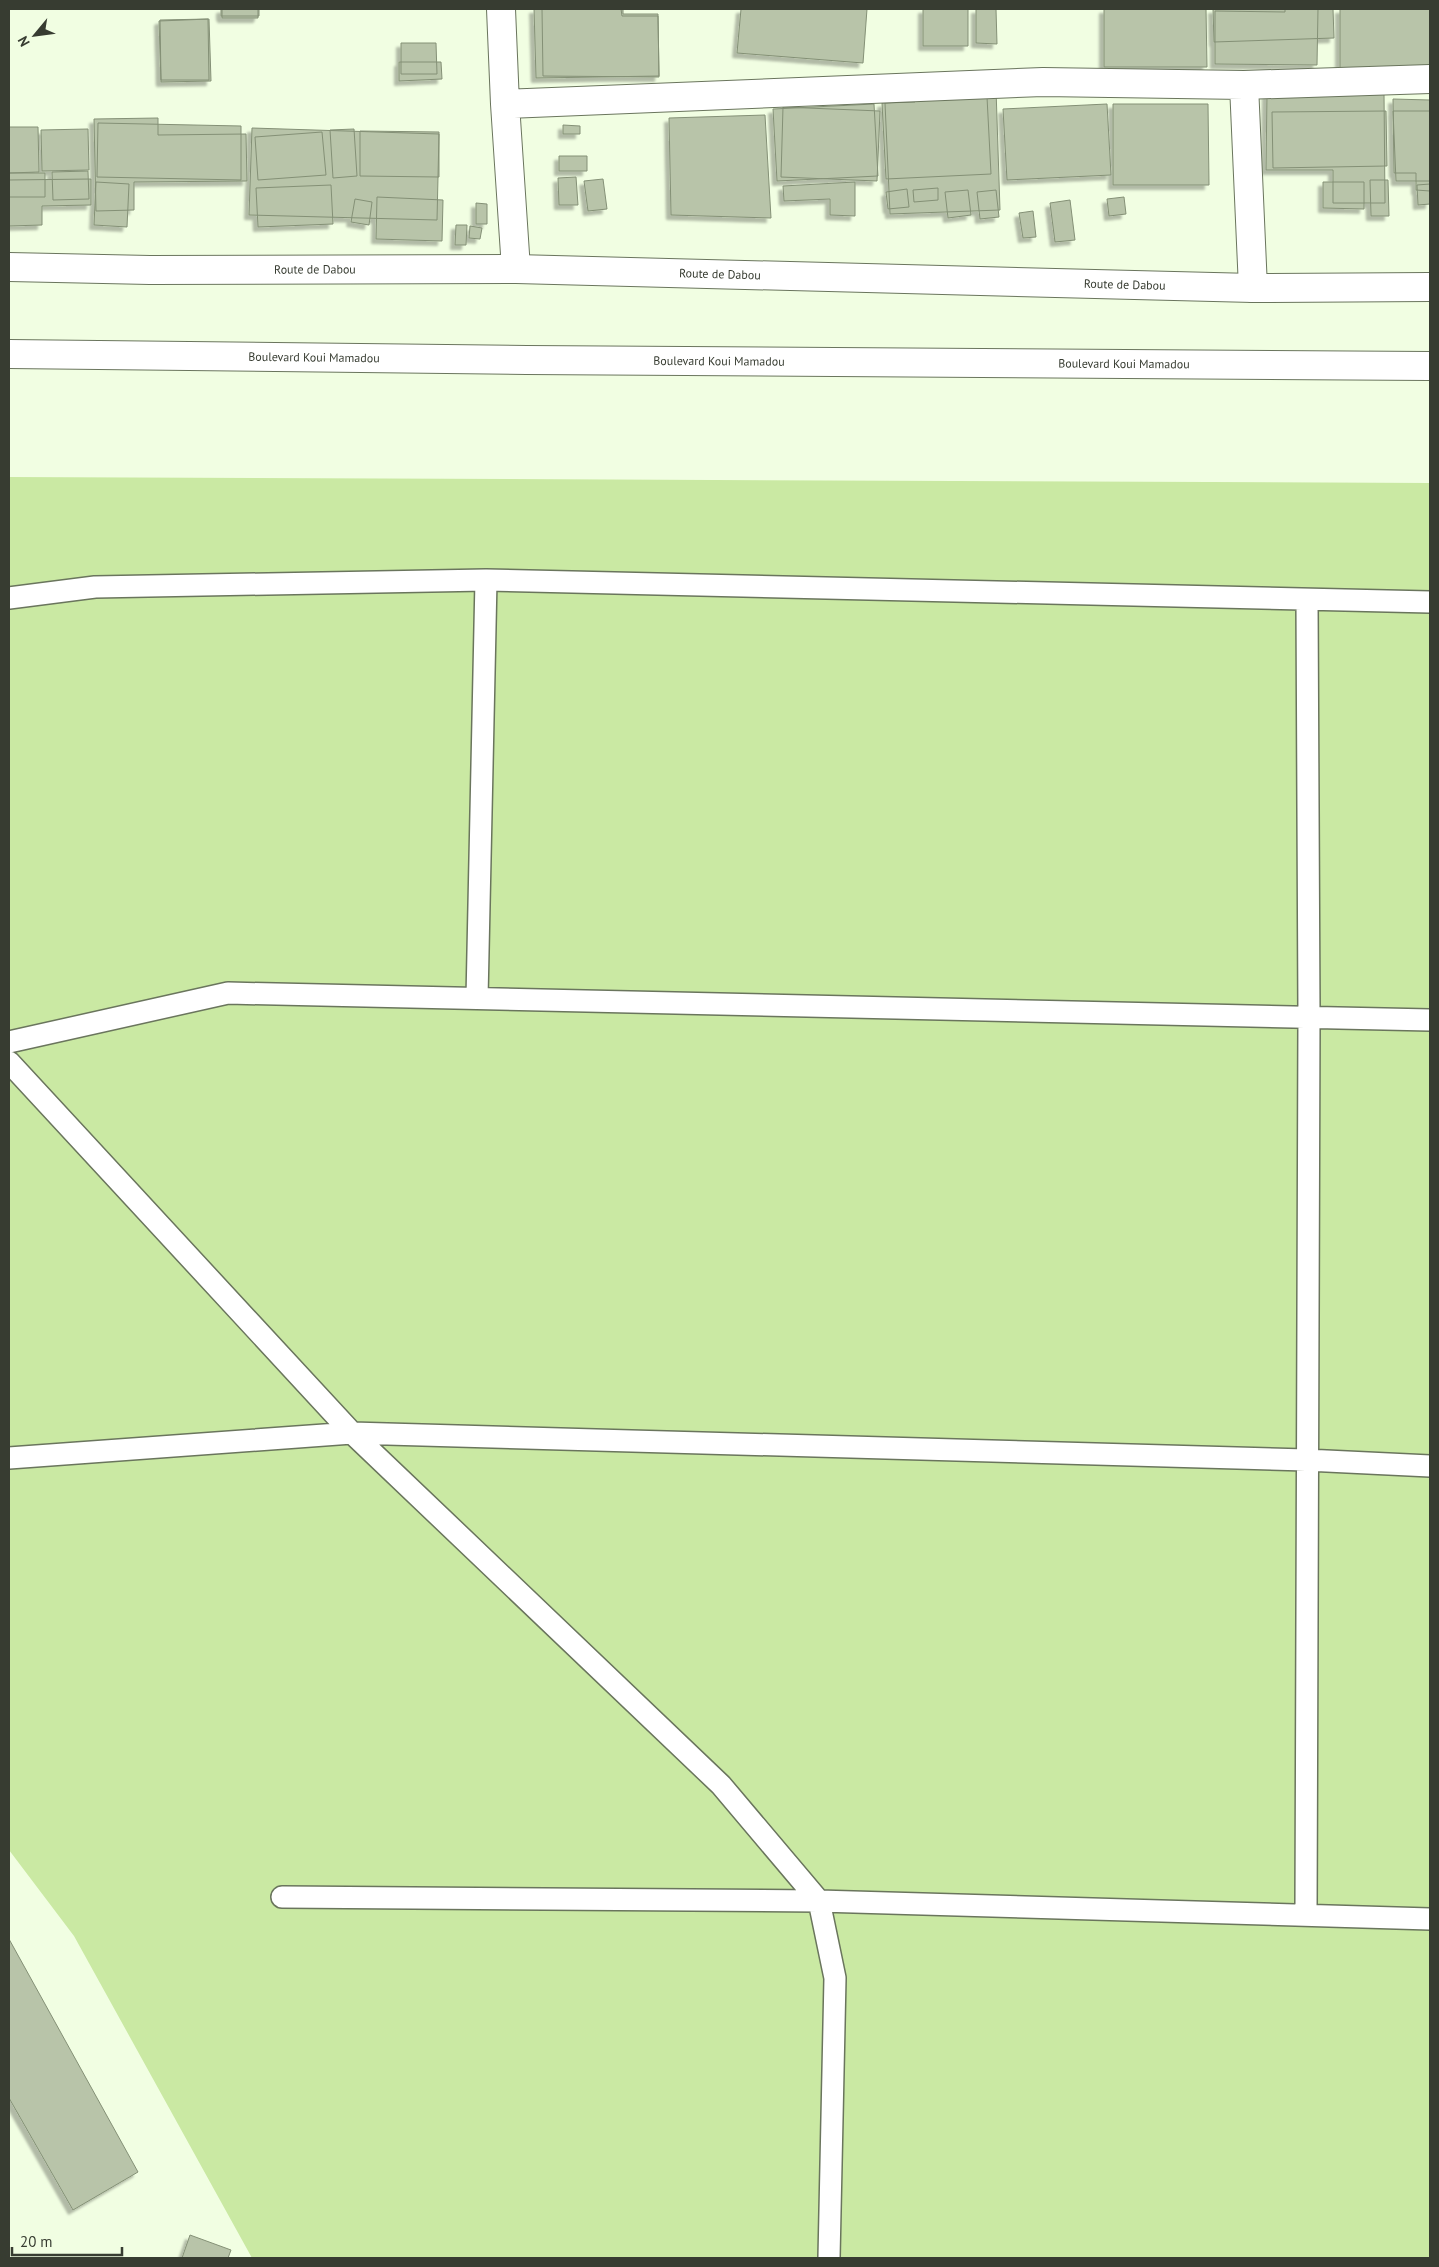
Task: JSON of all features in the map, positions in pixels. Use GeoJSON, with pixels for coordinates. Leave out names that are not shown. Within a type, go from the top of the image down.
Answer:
{"type":"FeatureCollection","features":[{"type":"Feature","properties":{"kind":"main road"},"geometry":{"type":"LineString","coordinates":[[501,9],[516,269]]}},
{"type":"Feature","properties":{"kind":"main road"},"geometry":{"type":"LineString","coordinates":[[505,104],[1043,82],[1244,85],[1430,79]]}},
{"type":"Feature","properties":{"kind":"main road"},"geometry":{"type":"LineString","coordinates":[[1244,85],[1253,288]]}},
{"type":"Feature","properties":{"kind":"main road","name":"Route de Dabou"},"geometry":{"type":"LineString","coordinates":[[9,266],[150,270],[516,269],[1253,288],[1430,287]]}},
{"type":"Feature","properties":{"kind":"main road","name":"Boulevard Koui Mamadou"},"geometry":{"type":"LineString","coordinates":[[9,354],[1430,366]]}},
{"type":"Feature","properties":{"kind":"lane"},"geometry":{"type":"LineString","coordinates":[[9,598],[95,587],[486,580],[1430,602]]}},
{"type":"Feature","properties":{"kind":"lane"},"geometry":{"type":"LineString","coordinates":[[477,998],[486,580]]}},
{"type":"Feature","properties":{"kind":"lane"},"geometry":{"type":"LineString","coordinates":[[1306,1915],[1306,1460],[1309,1016],[1307,600]]}},
{"type":"Feature","properties":{"kind":"lane"},"geometry":{"type":"LineString","coordinates":[[9,1042],[228,993],[1430,1020]]}},
{"type":"Feature","properties":{"kind":"lane"},"geometry":{"type":"LineString","coordinates":[[9,1062],[352,1433],[721,1785],[819,1901],[835,1978],[828,2258]]}},
{"type":"Feature","properties":{"kind":"lane"},"geometry":{"type":"LineString","coordinates":[[9,1458],[352,1433],[1306,1460],[1430,1466]]}},
{"type":"Feature","properties":{"kind":"lane"},"geometry":{"type":"LineString","coordinates":[[282,1897],[819,1901],[1430,1920]]}},
{"type":"Feature","properties":{"kind":"green space"},"geometry":{"type":"Polygon","coordinates":[[[9,477],[1430,483],[1430,2258],[252,2258],[74,1936],[9,1850],[9,477]]]}},
{"type":"Feature","properties":{"kind":"building"},"geometry":{"type":"Polygon","coordinates":[[[221,9],[259,9],[259,16],[221,16],[221,9]]]}},
{"type":"Feature","properties":{"kind":"building"},"geometry":{"type":"Polygon","coordinates":[[[222,9],[258,9],[258,18],[222,18],[222,9]]]}},
{"type":"Feature","properties":{"kind":"building"},"geometry":{"type":"Polygon","coordinates":[[[534,9],[621,9],[622,16],[658,16],[659,76],[536,78],[534,9]]]}},
{"type":"Feature","properties":{"kind":"building"},"geometry":{"type":"Polygon","coordinates":[[[542,9],[623,9],[623,14],[658,14],[659,77],[543,76],[542,9]]]}},
{"type":"Feature","properties":{"kind":"building"},"geometry":{"type":"Polygon","coordinates":[[[741,9],[867,9],[863,63],[737,53],[741,9]]]}},
{"type":"Feature","properties":{"kind":"building"},"geometry":{"type":"Polygon","coordinates":[[[923,9],[968,9],[968,46],[923,46],[923,9]]]}},
{"type":"Feature","properties":{"kind":"building"},"geometry":{"type":"Polygon","coordinates":[[[976,9],[996,9],[997,44],[976,43],[976,9]]]}},
{"type":"Feature","properties":{"kind":"building"},"geometry":{"type":"Polygon","coordinates":[[[1104,9],[1206,9],[1207,67],[1104,67],[1104,9]]]}},
{"type":"Feature","properties":{"kind":"building"},"geometry":{"type":"Polygon","coordinates":[[[1213,9],[1333,9],[1334,38],[1214,42],[1213,9]]]}},
{"type":"Feature","properties":{"kind":"building"},"geometry":{"type":"Polygon","coordinates":[[[1285,9],[1318,9],[1317,65],[1215,64],[1215,11],[1285,12],[1285,9]]]}},
{"type":"Feature","properties":{"kind":"building"},"geometry":{"type":"Polygon","coordinates":[[[1340,9],[1430,9],[1430,66],[1340,70],[1340,9]]]}},
{"type":"Feature","properties":{"kind":"building"},"geometry":{"type":"Polygon","coordinates":[[[208,19],[209,80],[161,80],[160,20],[208,19]]]}},
{"type":"Feature","properties":{"kind":"building"},"geometry":{"type":"Polygon","coordinates":[[[209,19],[211,81],[161,82],[159,21],[209,19]]]}},
{"type":"Feature","properties":{"kind":"building"},"geometry":{"type":"Polygon","coordinates":[[[401,43],[436,43],[437,74],[401,74],[401,43]]]}},
{"type":"Feature","properties":{"kind":"building"},"geometry":{"type":"Polygon","coordinates":[[[399,62],[441,62],[442,79],[399,81],[399,62]]]}},
{"type":"Feature","properties":{"kind":"building"},"geometry":{"type":"Polygon","coordinates":[[[996,89],[1000,210],[890,214],[885,103],[915,102],[914,92],[996,89]]]}},
{"type":"Feature","properties":{"kind":"building"},"geometry":{"type":"Polygon","coordinates":[[[1267,92],[1384,93],[1385,203],[1333,203],[1333,170],[1266,170],[1267,92]]]}},
{"type":"Feature","properties":{"kind":"building"},"geometry":{"type":"Polygon","coordinates":[[[987,97],[991,174],[886,179],[882,103],[987,97]]]}},
{"type":"Feature","properties":{"kind":"building"},"geometry":{"type":"Polygon","coordinates":[[[1393,99],[1430,100],[1430,191],[1416,190],[1416,173],[1394,173],[1393,99]]]}},
{"type":"Feature","properties":{"kind":"building"},"geometry":{"type":"Polygon","coordinates":[[[874,104],[878,176],[777,181],[773,109],[874,104]]]}},
{"type":"Feature","properties":{"kind":"building"},"geometry":{"type":"Polygon","coordinates":[[[1107,104],[1111,175],[1007,180],[1003,109],[1107,104]]]}},
{"type":"Feature","properties":{"kind":"building"},"geometry":{"type":"Polygon","coordinates":[[[1113,104],[1208,104],[1209,185],[1113,185],[1113,104]]]}},
{"type":"Feature","properties":{"kind":"building"},"geometry":{"type":"Polygon","coordinates":[[[783,107],[880,111],[877,181],[781,177],[783,107]]]}},
{"type":"Feature","properties":{"kind":"building"},"geometry":{"type":"Polygon","coordinates":[[[1386,111],[1387,166],[1273,168],[1272,112],[1386,111]]]}},
{"type":"Feature","properties":{"kind":"building"},"geometry":{"type":"Polygon","coordinates":[[[1393,111],[1430,111],[1430,181],[1396,181],[1393,111]]]}},
{"type":"Feature","properties":{"kind":"building"},"geometry":{"type":"Polygon","coordinates":[[[765,115],[771,218],[671,215],[669,118],[765,115]]]}},
{"type":"Feature","properties":{"kind":"building"},"geometry":{"type":"Polygon","coordinates":[[[158,118],[158,135],[246,134],[247,181],[134,182],[134,210],[96,211],[94,119],[158,118]]]}},
{"type":"Feature","properties":{"kind":"building"},"geometry":{"type":"Polygon","coordinates":[[[98,123],[241,126],[241,180],[97,177],[98,123]]]}},
{"type":"Feature","properties":{"kind":"building"},"geometry":{"type":"Polygon","coordinates":[[[563,125],[580,126],[580,134],[563,134],[563,125]]]}},
{"type":"Feature","properties":{"kind":"building"},"geometry":{"type":"Polygon","coordinates":[[[9,127],[38,127],[39,172],[9,173],[9,127]]]}},
{"type":"Feature","properties":{"kind":"building"},"geometry":{"type":"Polygon","coordinates":[[[252,128],[439,134],[437,220],[249,215],[252,128]]]}},
{"type":"Feature","properties":{"kind":"building"},"geometry":{"type":"Polygon","coordinates":[[[88,129],[89,170],[42,171],[41,130],[88,129]]]}},
{"type":"Feature","properties":{"kind":"building"},"geometry":{"type":"Polygon","coordinates":[[[354,129],[357,176],[333,178],[330,130],[354,129]]]}},
{"type":"Feature","properties":{"kind":"building"},"geometry":{"type":"Polygon","coordinates":[[[360,131],[439,132],[439,177],[360,176],[360,131]]]}},
{"type":"Feature","properties":{"kind":"building"},"geometry":{"type":"Polygon","coordinates":[[[322,132],[326,175],[258,180],[255,137],[322,132]]]}},
{"type":"Feature","properties":{"kind":"building"},"geometry":{"type":"Polygon","coordinates":[[[559,156],[587,156],[587,171],[559,171],[559,156]]]}},
{"type":"Feature","properties":{"kind":"building"},"geometry":{"type":"Polygon","coordinates":[[[88,171],[89,199],[53,200],[52,172],[88,171]]]}},
{"type":"Feature","properties":{"kind":"building"},"geometry":{"type":"Polygon","coordinates":[[[9,173],[45,173],[45,197],[9,197],[9,173]]]}},
{"type":"Feature","properties":{"kind":"building"},"geometry":{"type":"Polygon","coordinates":[[[576,177],[578,205],[559,205],[558,178],[576,177]]]}},
{"type":"Feature","properties":{"kind":"building"},"geometry":{"type":"Polygon","coordinates":[[[91,179],[91,205],[42,206],[42,225],[9,226],[9,180],[91,179]]]}},
{"type":"Feature","properties":{"kind":"building"},"geometry":{"type":"Polygon","coordinates":[[[603,179],[607,209],[588,211],[584,181],[603,179]]]}},
{"type":"Feature","properties":{"kind":"building"},"geometry":{"type":"Polygon","coordinates":[[[1370,180],[1388,180],[1389,216],[1371,216],[1370,180]]]}},
{"type":"Feature","properties":{"kind":"building"},"geometry":{"type":"Polygon","coordinates":[[[96,182],[129,184],[127,227],[94,225],[96,182]]]}},
{"type":"Feature","properties":{"kind":"building"},"geometry":{"type":"Polygon","coordinates":[[[855,182],[855,216],[830,215],[830,199],[784,201],[783,186],[855,182]]]}},
{"type":"Feature","properties":{"kind":"building"},"geometry":{"type":"Polygon","coordinates":[[[1323,182],[1364,182],[1364,209],[1323,208],[1323,182]]]}},
{"type":"Feature","properties":{"kind":"building"},"geometry":{"type":"Polygon","coordinates":[[[1430,184],[1430,204],[1418,205],[1417,185],[1430,184]]]}},
{"type":"Feature","properties":{"kind":"building"},"geometry":{"type":"Polygon","coordinates":[[[331,185],[333,224],[258,227],[256,188],[331,185]]]}},
{"type":"Feature","properties":{"kind":"building"},"geometry":{"type":"Polygon","coordinates":[[[938,188],[938,200],[914,202],[913,190],[938,188]]]}},
{"type":"Feature","properties":{"kind":"building"},"geometry":{"type":"Polygon","coordinates":[[[907,189],[909,207],[888,209],[886,192],[907,189]]]}},
{"type":"Feature","properties":{"kind":"building"},"geometry":{"type":"Polygon","coordinates":[[[968,190],[971,215],[948,218],[945,192],[968,190]]]}},
{"type":"Feature","properties":{"kind":"building"},"geometry":{"type":"Polygon","coordinates":[[[996,190],[999,217],[980,219],[977,192],[996,190]]]}},
{"type":"Feature","properties":{"kind":"building"},"geometry":{"type":"Polygon","coordinates":[[[377,197],[443,200],[442,241],[376,239],[377,197]]]}},
{"type":"Feature","properties":{"kind":"building"},"geometry":{"type":"Polygon","coordinates":[[[1124,197],[1126,214],[1109,216],[1107,199],[1124,197]]]}},
{"type":"Feature","properties":{"kind":"building"},"geometry":{"type":"Polygon","coordinates":[[[355,199],[372,202],[369,225],[351,222],[355,199]]]}},
{"type":"Feature","properties":{"kind":"building"},"geometry":{"type":"Polygon","coordinates":[[[1070,200],[1075,240],[1055,242],[1050,203],[1070,200]]]}},
{"type":"Feature","properties":{"kind":"building"},"geometry":{"type":"Polygon","coordinates":[[[476,203],[487,204],[487,224],[476,224],[476,203]]]}},
{"type":"Feature","properties":{"kind":"building"},"geometry":{"type":"Polygon","coordinates":[[[1033,211],[1036,237],[1023,238],[1019,213],[1033,211]]]}},
{"type":"Feature","properties":{"kind":"building"},"geometry":{"type":"Polygon","coordinates":[[[456,225],[467,225],[466,245],[455,245],[456,225]]]}},
{"type":"Feature","properties":{"kind":"building"},"geometry":{"type":"Polygon","coordinates":[[[470,226],[482,228],[480,239],[469,238],[470,226]]]}},
{"type":"Feature","properties":{"kind":"building"},"geometry":{"type":"Polygon","coordinates":[[[9,1939],[138,2172],[73,2210],[9,2098],[9,1939]]]}},
{"type":"Feature","properties":{"kind":"building"},"geometry":{"type":"Polygon","coordinates":[[[190,2235],[231,2250],[228,2258],[182,2258],[190,2235]]]}}]}
